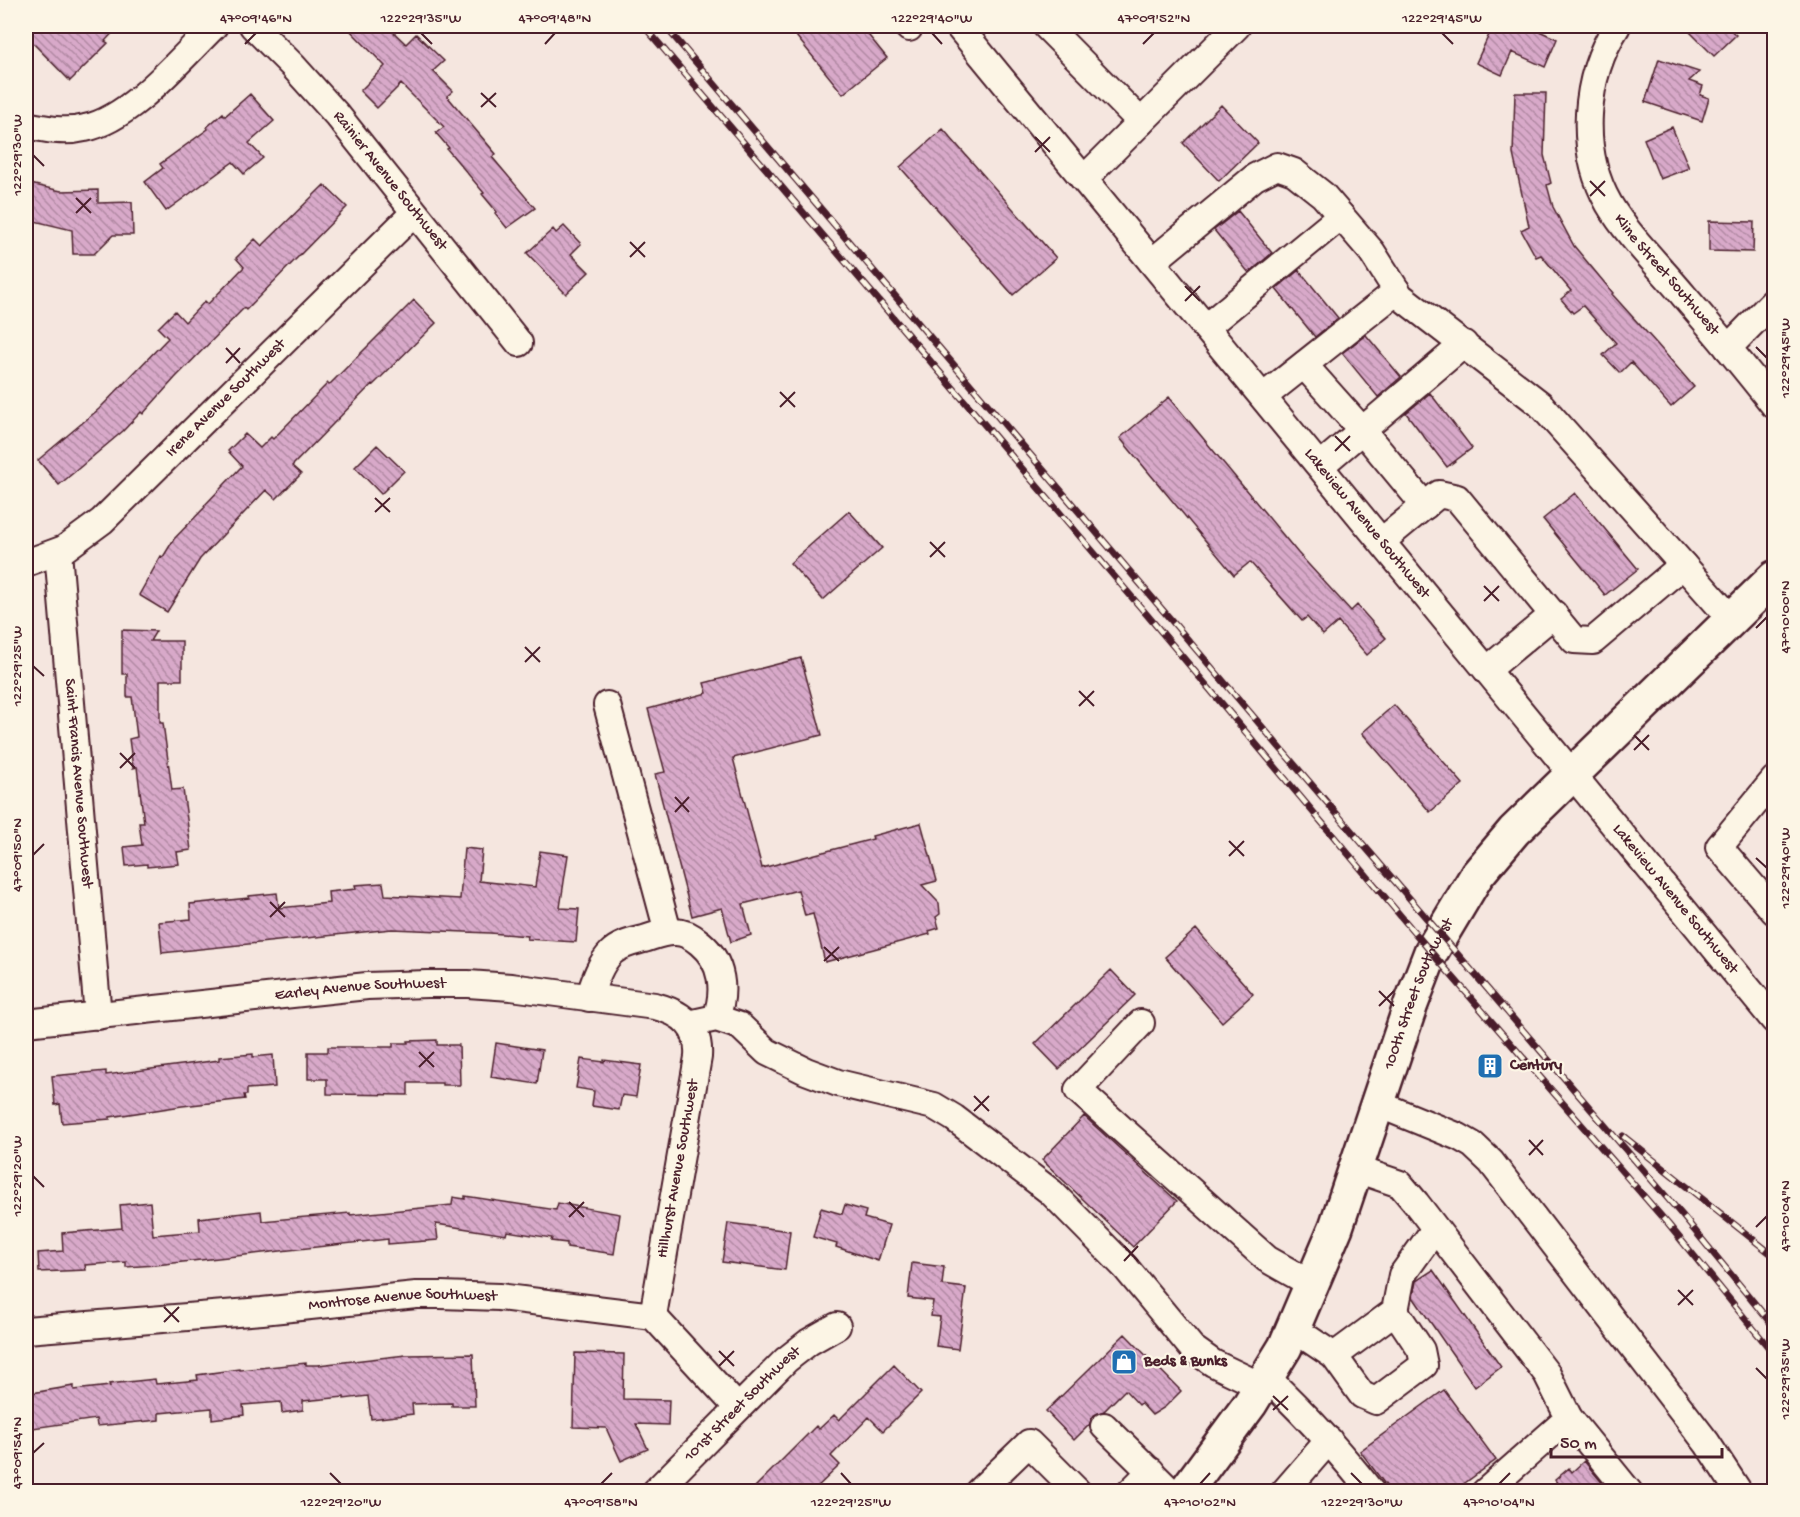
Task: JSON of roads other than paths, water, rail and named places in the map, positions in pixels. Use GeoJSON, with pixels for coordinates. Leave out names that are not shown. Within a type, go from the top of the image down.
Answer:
{"type":"FeatureCollection","features":[{"type":"Feature","properties":{"kind":"main road","name":"100th Street Southwest"},"geometry":{"type":"LineString","coordinates":[[1185,1491],[1237,1421],[1286,1347],[1336,1227],[1411,1004],[1431,952],[1477,875],[1514,831],[1572,773],[1774,578]]}},
{"type":"Feature","properties":{"kind":"street"},"geometry":{"type":"LineString","coordinates":[[26,125],[53,130],[75,130],[108,120],[145,93],[214,26]]}},
{"type":"Feature","properties":{"kind":"street","name":"Rainier Avenue Southwest"},"geometry":{"type":"LineString","coordinates":[[253,26],[301,74],[338,116],[519,343]]}},
{"type":"Feature","properties":{"kind":"street","name":"Lakeview Avenue Southwest"},"geometry":{"type":"LineString","coordinates":[[958,26],[1774,1020]]}},
{"type":"Feature","properties":{"kind":"street"},"geometry":{"type":"LineString","coordinates":[[1046,26],[1141,122]]}},
{"type":"Feature","properties":{"kind":"street"},"geometry":{"type":"LineString","coordinates":[[1084,179],[1237,26]]}},
{"type":"Feature","properties":{"kind":"street","name":"Kline Street Southwest"},"geometry":{"type":"LineString","coordinates":[[1617,26],[1608,40],[1597,67],[1592,89],[1589,112],[1590,142],[1596,175],[1610,204],[1634,237],[1774,405]]}},
{"type":"Feature","properties":{"kind":"street"},"geometry":{"type":"LineString","coordinates":[[1152,262],[1255,177],[1277,166],[1294,172],[1323,195],[1372,252],[1400,296],[1540,404],[1732,620]]}},
{"type":"Feature","properties":{"kind":"street","name":"Irene Avenue Southwest"},"geometry":{"type":"LineString","coordinates":[[26,562],[58,552],[102,521],[414,213]]}},
{"type":"Feature","properties":{"kind":"street"},"geometry":{"type":"LineString","coordinates":[[1206,327],[1341,216]]}},
{"type":"Feature","properties":{"kind":"street"},"geometry":{"type":"LineString","coordinates":[[1263,397],[1397,291]]}},
{"type":"Feature","properties":{"kind":"street"},"geometry":{"type":"LineString","coordinates":[[1728,348],[1774,301]]}},
{"type":"Feature","properties":{"kind":"street"},"geometry":{"type":"LineString","coordinates":[[1320,466],[1464,344]]}},
{"type":"Feature","properties":{"kind":"street"},"geometry":{"type":"LineString","coordinates":[[1304,364],[1425,506]]}},
{"type":"Feature","properties":{"kind":"street"},"geometry":{"type":"LineString","coordinates":[[1382,542],[1440,494],[1457,498],[1574,640],[1593,641],[1683,565]]}},
{"type":"Feature","properties":{"kind":"street","name":"Saint Francis Avenue Southwest"},"geometry":{"type":"LineString","coordinates":[[58,552],[98,1016]]}},
{"type":"Feature","properties":{"kind":"street"},"geometry":{"type":"LineString","coordinates":[[1487,670],[1554,614]]}},
{"type":"Feature","properties":{"kind":"street"},"geometry":{"type":"LineString","coordinates":[[607,705],[668,932]]}},
{"type":"Feature","properties":{"kind":"street"},"geometry":{"type":"LineString","coordinates":[[1774,780],[1719,847],[1774,911]]}},
{"type":"Feature","properties":{"kind":"street"},"geometry":{"type":"LineString","coordinates":[[589,998],[596,977],[612,952],[622,945],[668,932],[679,932],[689,935],[704,946],[714,958],[722,996],[716,1018]]}},
{"type":"Feature","properties":{"kind":"street","name":"Earley Avenue Southwest"},"geometry":{"type":"LineString","coordinates":[[26,1023],[367,986],[468,984],[511,987],[655,1006],[677,1014],[689,1024]]}},
{"type":"Feature","properties":{"kind":"street"},"geometry":{"type":"LineString","coordinates":[[689,1024],[716,1018],[740,1026],[766,1052],[806,1071],[838,1083],[934,1106],[954,1118],[1051,1191],[1125,1267],[1192,1348],[1213,1363],[1264,1382],[1307,1416],[1348,1461],[1371,1491]]}},
{"type":"Feature","properties":{"kind":"street"},"geometry":{"type":"LineString","coordinates":[[1141,1023],[1078,1090],[1267,1259],[1313,1285]]}},
{"type":"Feature","properties":{"kind":"street","name":"Hillhurst Avenue Southwest"},"geometry":{"type":"LineString","coordinates":[[653,1316],[698,1057],[698,1038],[689,1024]]}},
{"type":"Feature","properties":{"kind":"street"},"geometry":{"type":"LineString","coordinates":[[1378,1104],[1459,1137],[1473,1145],[1491,1162],[1707,1443],[1739,1491]]}},
{"type":"Feature","properties":{"kind":"street"},"geometry":{"type":"LineString","coordinates":[[1356,1169],[1400,1184],[1547,1374],[1569,1418],[1629,1491]]}},
{"type":"Feature","properties":{"kind":"street"},"geometry":{"type":"LineString","coordinates":[[1335,1356],[1395,1311],[1402,1275],[1436,1229]]}},
{"type":"Feature","properties":{"kind":"street","name":"Montrose Avenue Southwest"},"geometry":{"type":"LineString","coordinates":[[26,1330],[433,1295],[499,1297],[653,1316]]}},
{"type":"Feature","properties":{"kind":"street"},"geometry":{"type":"LineString","coordinates":[[1294,1329],[1335,1356],[1362,1395],[1376,1401],[1424,1365],[1422,1350],[1395,1311]]}},
{"type":"Feature","properties":{"kind":"street"},"geometry":{"type":"LineString","coordinates":[[653,1316],[738,1408]]}},
{"type":"Feature","properties":{"kind":"street","name":"101st Street Southwest"},"geometry":{"type":"LineString","coordinates":[[655,1491],[797,1351],[837,1326]]}},
{"type":"Feature","properties":{"kind":"street"},"geometry":{"type":"LineString","coordinates":[[1485,1491],[1569,1418]]}},
{"type":"Feature","properties":{"kind":"street"},"geometry":{"type":"LineString","coordinates":[[1104,1426],[1171,1491]]}},
{"type":"Feature","properties":{"kind":"street"},"geometry":{"type":"LineString","coordinates":[[1284,1491],[1329,1440]]}},
{"type":"Feature","properties":{"kind":"street"},"geometry":{"type":"LineString","coordinates":[[978,1491],[1029,1443],[1078,1491]]}},
{"type":"Feature","properties":{"kind":"street"},"geometry":{"type":"LineString","coordinates":[[1130,1491],[1151,1471]]}},
{"type":"Feature","properties":{"kind":"railway"},"geometry":{"type":"LineString","coordinates":[[644,26],[1148,616],[1431,952],[1668,1224],[1774,1354]]}},
{"type":"Feature","properties":{"kind":"railway"},"geometry":{"type":"LineString","coordinates":[[665,26],[1287,756],[1682,1215],[1774,1327]]}},
{"type":"Feature","properties":{"kind":"railway"},"geometry":{"type":"LineString","coordinates":[[1623,1136],[1774,1256]]}},
{"type":"Feature","properties":{"kind":"place","name":"Century"},"geometry":{"type":"Point","coordinates":[1490,1066]}},
{"type":"Feature","properties":{"kind":"place","name":"Beds & Bunks"},"geometry":{"type":"Point","coordinates":[1124,1362]}}]}
